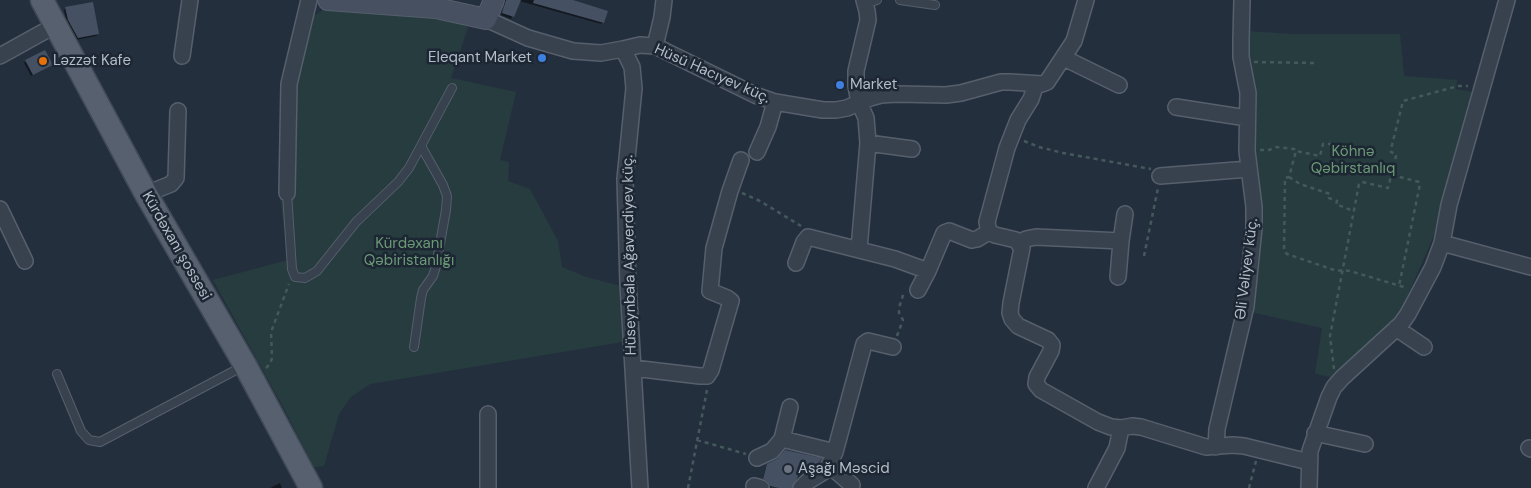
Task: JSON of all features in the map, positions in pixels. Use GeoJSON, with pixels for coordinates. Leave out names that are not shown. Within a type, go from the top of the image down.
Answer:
{"type":"FeatureCollection","features":[{"type":"Feature","properties":{"kind":"main road","name":"Kürdəxanı şossesi"},"geometry":{"type":"LineString","coordinates":[[40,3],[44,31],[136,199],[244,371],[297,488]]}},
{"type":"Feature","properties":{"kind":"main road","name":"Kürdəxanı şossesi"},"geometry":{"type":"LineString","coordinates":[[40,3],[311,488]]}},
{"type":"Feature","properties":{"kind":"street"},"geometry":{"type":"LineString","coordinates":[[182,56],[190,0]]}},
{"type":"Feature","properties":{"kind":"street"},"geometry":{"type":"LineString","coordinates":[[287,193],[289,84],[309,0]]}},
{"type":"Feature","properties":{"kind":"street"},"geometry":{"type":"LineString","coordinates":[[328,0],[390,2],[436,8],[486,19],[528,38],[573,51],[601,53],[622,49]]}},
{"type":"Feature","properties":{"kind":"street"},"geometry":{"type":"LineString","coordinates":[[486,19],[494,0]]}},
{"type":"Feature","properties":{"kind":"street"},"geometry":{"type":"LineString","coordinates":[[655,46],[664,0]]}},
{"type":"Feature","properties":{"kind":"street"},"geometry":{"type":"LineString","coordinates":[[989,232],[988,214],[1011,136],[1034,93],[1036,84],[1042,84],[1050,79],[1064,58],[1077,34],[1086,0]]}},
{"type":"Feature","properties":{"kind":"street","name":"Əli Vəliyev küç."},"geometry":{"type":"LineString","coordinates":[[1216,447],[1217,429],[1246,306],[1254,228],[1254,207],[1247,151],[1248,93],[1242,62],[1242,0]]}},
{"type":"Feature","properties":{"kind":"street"},"geometry":{"type":"LineString","coordinates":[[1310,488],[1310,452],[1329,397],[1338,382],[1396,328],[1408,314],[1435,262],[1442,243],[1449,205],[1507,0]]}},
{"type":"Feature","properties":{"kind":"street"},"geometry":{"type":"LineString","coordinates":[[859,249],[868,143],[866,118],[859,102],[856,86],[856,71],[868,20],[869,1]]}},
{"type":"Feature","properties":{"kind":"street"},"geometry":{"type":"LineString","coordinates":[[0,56],[44,31]]}},
{"type":"Feature","properties":{"kind":"street","name":"Hüsü Hacıyev küç."},"geometry":{"type":"LineString","coordinates":[[622,49],[640,45],[655,46],[755,95],[775,102],[823,110],[847,108],[870,98],[897,94],[960,93],[1010,82],[1036,84]]}},
{"type":"Feature","properties":{"kind":"street","name":"Hüseynbala Ağaverdiyev küç."},"geometry":{"type":"LineString","coordinates":[[622,49],[632,67],[634,77],[626,179],[633,368],[640,488]]}},
{"type":"Feature","properties":{"kind":"street"},"geometry":{"type":"LineString","coordinates":[[1064,58],[1119,85]]}},
{"type":"Feature","properties":{"kind":"street"},"geometry":{"type":"LineString","coordinates":[[757,152],[768,127],[775,102]]}},
{"type":"Feature","properties":{"kind":"street"},"geometry":{"type":"LineString","coordinates":[[1176,107],[1247,118]]}},
{"type":"Feature","properties":{"kind":"street"},"geometry":{"type":"LineString","coordinates":[[146,194],[170,184],[176,178],[178,112]]}},
{"type":"Feature","properties":{"kind":"street"},"geometry":{"type":"LineString","coordinates":[[868,143],[912,149]]}},
{"type":"Feature","properties":{"kind":"street"},"geometry":{"type":"LineString","coordinates":[[633,368],[707,376],[711,370],[731,301],[713,293],[710,287],[714,248],[741,160]]}},
{"type":"Feature","properties":{"kind":"street"},"geometry":{"type":"LineString","coordinates":[[1160,176],[1249,169]]}},
{"type":"Feature","properties":{"kind":"street"},"geometry":{"type":"LineString","coordinates":[[0,209],[25,261]]}},
{"type":"Feature","properties":{"kind":"street"},"geometry":{"type":"LineString","coordinates":[[1118,277],[1120,241],[1125,214]]}},
{"type":"Feature","properties":{"kind":"street"},"geometry":{"type":"LineString","coordinates":[[918,290],[944,233],[953,232],[972,240],[989,232]]}},
{"type":"Feature","properties":{"kind":"street"},"geometry":{"type":"LineString","coordinates":[[989,232],[1016,240],[1022,248],[1010,313],[1012,320],[1018,326],[1048,340],[1052,345],[1051,351],[1036,377],[1036,384],[1041,390],[1098,422],[1111,427],[1141,427],[1196,444],[1216,447],[1233,445],[1309,462]]}},
{"type":"Feature","properties":{"kind":"street"},"geometry":{"type":"LineString","coordinates":[[796,263],[804,242],[808,237],[895,259],[928,271]]}},
{"type":"Feature","properties":{"kind":"street"},"geometry":{"type":"LineString","coordinates":[[1020,243],[1026,239],[1036,237],[1120,241]]}},
{"type":"Feature","properties":{"kind":"street"},"geometry":{"type":"LineString","coordinates":[[1442,243],[1531,267]]}},
{"type":"Feature","properties":{"kind":"street"},"geometry":{"type":"LineString","coordinates":[[1396,328],[1424,347]]}},
{"type":"Feature","properties":{"kind":"street"},"geometry":{"type":"LineString","coordinates":[[801,488],[825,471],[832,459],[864,344],[868,341],[893,347]]}},
{"type":"Feature","properties":{"kind":"street"},"geometry":{"type":"LineString","coordinates":[[757,458],[772,451],[782,439],[790,407]]}},
{"type":"Feature","properties":{"kind":"street"},"geometry":{"type":"LineString","coordinates":[[488,414],[488,488]]}},
{"type":"Feature","properties":{"kind":"street"},"geometry":{"type":"LineString","coordinates":[[1096,488],[1117,448],[1121,428]]}},
{"type":"Feature","properties":{"kind":"street"},"geometry":{"type":"LineString","coordinates":[[1315,433],[1365,444]]}},
{"type":"Feature","properties":{"kind":"street"},"geometry":{"type":"LineString","coordinates":[[782,439],[832,459],[852,486]]}},
{"type":"Feature","properties":{"kind":"lane"},"geometry":{"type":"LineString","coordinates":[[900,0],[935,5]]}},
{"type":"Feature","properties":{"kind":"lane"},"geometry":{"type":"LineString","coordinates":[[287,193],[292,269],[295,277],[305,278],[317,271],[356,222],[398,182],[409,168],[452,88]]}},
{"type":"Feature","properties":{"kind":"lane"},"geometry":{"type":"LineString","coordinates":[[414,347],[421,298],[436,266],[446,210],[446,196],[443,185],[421,146]]}},
{"type":"Feature","properties":{"kind":"lane"},"geometry":{"type":"LineString","coordinates":[[57,374],[81,431],[89,440],[100,442],[244,371]]}},
{"type":"Feature","properties":{"kind":"path"},"geometry":{"type":"LineString","coordinates":[[1242,62],[1316,63]]}},
{"type":"Feature","properties":{"kind":"path"},"geometry":{"type":"LineString","coordinates":[[1338,382],[1333,367],[1330,336],[1359,184],[1362,182],[1388,188],[1396,154],[1391,152],[1391,149],[1403,101],[1458,86],[1481,89]]}},
{"type":"Feature","properties":{"kind":"path"},"geometry":{"type":"LineString","coordinates":[[1011,136],[1039,147],[1063,153],[1156,170],[1160,176],[1144,256]]}},
{"type":"Feature","properties":{"kind":"path"},"geometry":{"type":"LineString","coordinates":[[1247,151],[1269,150],[1276,147],[1294,149],[1320,156],[1323,144],[1332,144]]}},
{"type":"Feature","properties":{"kind":"path"},"geometry":{"type":"LineString","coordinates":[[1296,151],[1289,177],[1285,178],[1284,251],[1287,254],[1337,271],[1343,270],[1420,292]]}},
{"type":"Feature","properties":{"kind":"path"},"geometry":{"type":"LineString","coordinates":[[1392,175],[1420,184],[1399,286]]}},
{"type":"Feature","properties":{"kind":"path"},"geometry":{"type":"LineString","coordinates":[[1289,177],[1300,184],[1330,194],[1329,198],[1337,201],[1336,204],[1353,211]]}},
{"type":"Feature","properties":{"kind":"path"},"geometry":{"type":"LineString","coordinates":[[730,191],[760,201],[806,229],[808,237]]}},
{"type":"Feature","properties":{"kind":"path"},"geometry":{"type":"LineString","coordinates":[[244,371],[268,367],[270,364],[271,332],[289,285],[295,277]]}},
{"type":"Feature","properties":{"kind":"path"},"geometry":{"type":"LineString","coordinates":[[893,347],[903,320],[899,313],[899,308],[905,290],[908,288],[918,290]]}},
{"type":"Feature","properties":{"kind":"path"},"geometry":{"type":"LineString","coordinates":[[688,488],[707,389],[707,376]]}},
{"type":"Feature","properties":{"kind":"path"},"geometry":{"type":"LineString","coordinates":[[697,440],[757,458]]}},
{"type":"Feature","properties":{"kind":"path"},"geometry":{"type":"LineString","coordinates":[[1249,488],[1259,450]]}},
{"type":"Feature","properties":{"kind":"green space","name":"Kürdəxanı Qəbiristanlığı"},"geometry":{"type":"Polygon","coordinates":[[[327,7],[453,21],[468,27],[451,78],[516,92],[500,160],[509,162],[508,181],[530,189],[558,241],[562,267],[586,277],[621,286],[622,342],[370,384],[351,397],[339,414],[324,466],[314,467],[213,280],[288,260],[280,197],[293,196],[292,103],[311,18],[327,7]]]}},
{"type":"Feature","properties":{"kind":"green space","name":"Köhnə Qəbirstanlıq"},"geometry":{"type":"Polygon","coordinates":[[[1247,31],[1292,34],[1400,34],[1404,76],[1457,80],[1456,89],[1473,92],[1435,233],[1399,315],[1332,378],[1315,373],[1322,328],[1251,312],[1254,166],[1253,99],[1247,31]]]}},
{"type":"Feature","properties":{"kind":"building"},"geometry":{"type":"Polygon","coordinates":[[[506,0],[521,0],[514,17],[502,13],[506,0]]]}},
{"type":"Feature","properties":{"kind":"building"},"geometry":{"type":"Polygon","coordinates":[[[534,0],[573,0],[608,11],[604,23],[533,3],[534,0]]]}},
{"type":"Feature","properties":{"kind":"building"},"geometry":{"type":"Polygon","coordinates":[[[93,2],[99,34],[78,38],[68,20],[65,7],[93,2]]]}},
{"type":"Feature","properties":{"kind":"building"},"geometry":{"type":"Polygon","coordinates":[[[45,50],[53,65],[33,75],[25,60],[45,50]]]}},
{"type":"Feature","properties":{"kind":"building"},"geometry":{"type":"Polygon","coordinates":[[[785,450],[822,458],[814,467],[801,464],[797,479],[792,488],[770,486],[763,479],[767,464],[777,459],[785,450]]]}},
{"type":"Feature","properties":{"kind":"place","name":"Eleqant Market"},"geometry":{"type":"Point","coordinates":[542,58]}},
{"type":"Feature","properties":{"kind":"place","name":"Ləzzət Kafe"},"geometry":{"type":"Point","coordinates":[43,61]}},
{"type":"Feature","properties":{"kind":"place","name":"Market"},"geometry":{"type":"Point","coordinates":[840,85]}},
{"type":"Feature","properties":{"kind":"place","name":"Aşağı Məscid"},"geometry":{"type":"Point","coordinates":[788,469]}}]}
